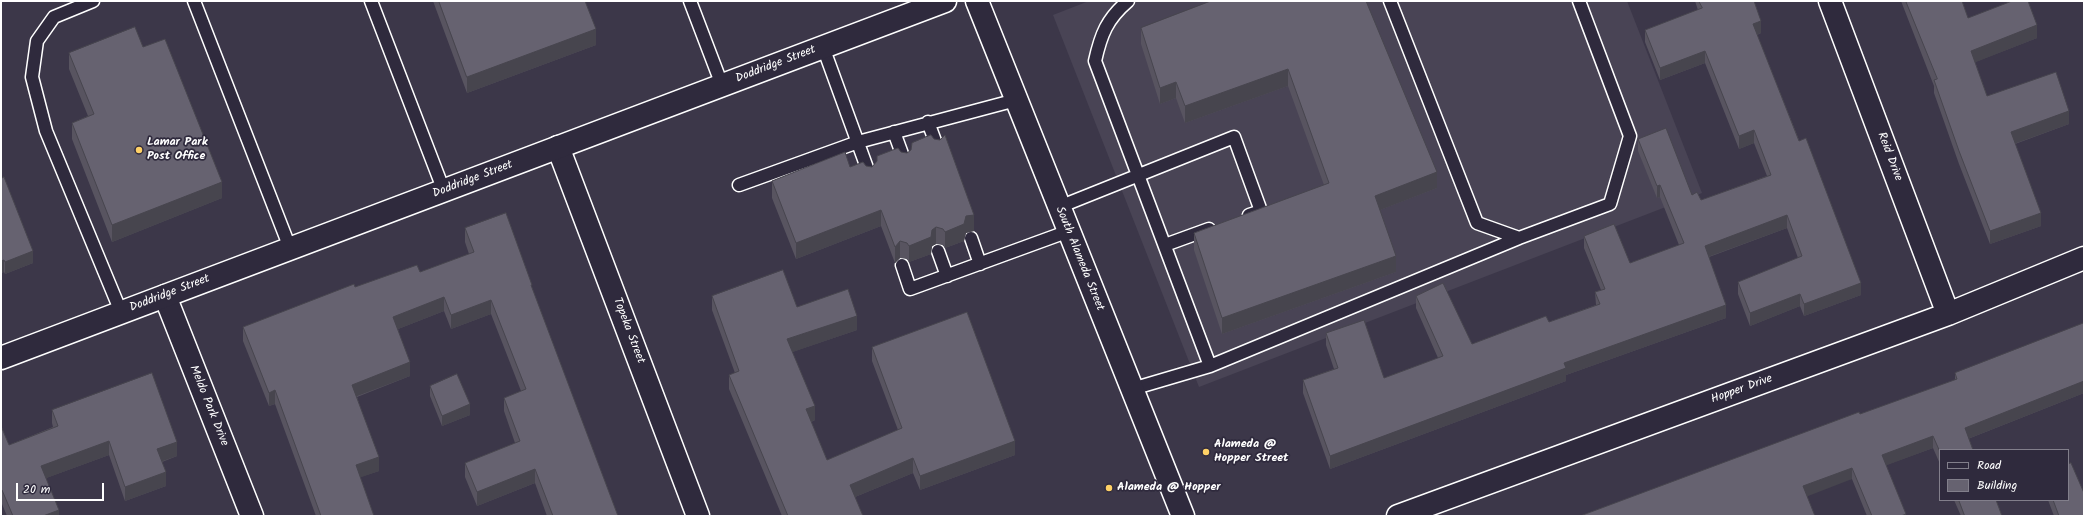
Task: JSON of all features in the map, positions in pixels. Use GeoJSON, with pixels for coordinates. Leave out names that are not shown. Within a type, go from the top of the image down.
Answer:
{"type":"FeatureCollection","features":[{"type":"Feature","properties":{"kind":"street","name":"Doddridge Street"},"geometry":{"type":"LineString","coordinates":[[1,358],[945,1]]}},
{"type":"Feature","properties":{"kind":"street","name":"South Alameda Street"},"geometry":{"type":"LineString","coordinates":[[977,1],[1068,232],[1183,516]]}},
{"type":"Feature","properties":{"kind":"street","name":"Reid Drive"},"geometry":{"type":"LineString","coordinates":[[1830,1],[1948,314]]}},
{"type":"Feature","properties":{"kind":"street","name":"Topeka Street"},"geometry":{"type":"LineString","coordinates":[[558,147],[698,516]]}},
{"type":"Feature","properties":{"kind":"street","name":"Hopper Drive"},"geometry":{"type":"LineString","coordinates":[[1398,516],[1948,314],[2084,258]]}},
{"type":"Feature","properties":{"kind":"street","name":"Meldo Park Drive"},"geometry":{"type":"LineString","coordinates":[[165,296],[252,516]]}},
{"type":"Feature","properties":{"kind":"lane"},"geometry":{"type":"LineString","coordinates":[[91,1],[54,16],[37,41],[32,77],[46,131],[121,312]]}},
{"type":"Feature","properties":{"kind":"lane"},"geometry":{"type":"LineString","coordinates":[[194,1],[290,248]]}},
{"type":"Feature","properties":{"kind":"lane"},"geometry":{"type":"LineString","coordinates":[[371,1],[444,190]]}},
{"type":"Feature","properties":{"kind":"lane"},"geometry":{"type":"LineString","coordinates":[[691,1],[722,86]]}},
{"type":"Feature","properties":{"kind":"lane"},"geometry":{"type":"LineString","coordinates":[[1128,1],[1115,12],[1101,34],[1095,61],[1210,366]]}},
{"type":"Feature","properties":{"kind":"lane"},"geometry":{"type":"LineString","coordinates":[[1390,1],[1477,224],[1519,238]]}},
{"type":"Feature","properties":{"kind":"lane"},"geometry":{"type":"LineString","coordinates":[[1132,389],[1210,366],[1519,238],[1610,204],[1630,136],[1579,1]]}},
{"type":"Feature","properties":{"kind":"lane"},"geometry":{"type":"LineString","coordinates":[[822,47],[870,176]]}},
{"type":"Feature","properties":{"kind":"lane"},"geometry":{"type":"LineString","coordinates":[[739,185],[858,142],[928,122],[1016,100]]}},
{"type":"Feature","properties":{"kind":"lane"},"geometry":{"type":"LineString","coordinates":[[928,122],[938,149]]}},
{"type":"Feature","properties":{"kind":"lane"},"geometry":{"type":"LineString","coordinates":[[894,132],[905,162]]}},
{"type":"Feature","properties":{"kind":"lane"},"geometry":{"type":"LineString","coordinates":[[1059,207],[1234,137],[1261,211],[1239,219]]}},
{"type":"Feature","properties":{"kind":"lane"},"geometry":{"type":"LineString","coordinates":[[1165,245],[1224,224]]}},
{"type":"Feature","properties":{"kind":"lane"},"geometry":{"type":"LineString","coordinates":[[902,265],[910,290],[1068,232]]}},
{"type":"Feature","properties":{"kind":"lane"},"geometry":{"type":"LineString","coordinates":[[971,238],[980,264]]}},
{"type":"Feature","properties":{"kind":"lane"},"geometry":{"type":"LineString","coordinates":[[938,251],[947,276]]}},
{"type":"Feature","properties":{"kind":"shaded area"},"geometry":{"type":"Polygon","coordinates":[[[1089,1],[1627,1],[1702,193],[1199,387],[1053,15],[1089,1]]]}},
{"type":"Feature","properties":{"kind":"building"},"geometry":{"type":"Polygon","coordinates":[[[439,1],[585,1],[596,29],[467,77],[439,1]]]}},
{"type":"Feature","properties":{"kind":"building"},"geometry":{"type":"Polygon","coordinates":[[[1211,1],[1366,1],[1437,172],[1375,196],[1396,256],[1222,318],[1194,233],[1329,183],[1288,69],[1185,106],[1176,82],[1160,88],[1141,28],[1211,1]]]}},
{"type":"Feature","properties":{"kind":"building"},"geometry":{"type":"Polygon","coordinates":[[[1699,1],[1754,1],[1761,21],[1753,24],[1799,141],[1806,138],[1861,283],[1804,304],[1800,294],[1750,313],[1738,282],[1802,256],[1787,215],[1705,246],[1726,305],[1564,363],[1566,368],[1330,456],[1303,380],[1338,368],[1326,333],[1364,320],[1384,378],[1443,356],[1416,296],[1443,283],[1472,344],[1546,316],[1549,322],[1600,304],[1595,292],[1605,289],[1584,236],[1614,224],[1630,263],[1684,243],[1660,185],[1657,186],[1638,139],[1666,128],[1692,195],[1697,192],[1701,200],[1771,175],[1754,130],[1739,136],[1705,51],[1660,68],[1645,30],[1702,8],[1699,1]]]}},
{"type":"Feature","properties":{"kind":"building"},"geometry":{"type":"Polygon","coordinates":[[[1906,1],[1962,1],[1968,18],[2012,1],[2028,1],[2037,25],[1971,51],[1987,96],[2056,72],[2069,111],[2011,132],[2041,213],[1990,231],[1959,151],[1934,80],[1937,79],[1906,1]]]}},
{"type":"Feature","properties":{"kind":"building","name":"Lamar Park Post Office"},"geometry":{"type":"Polygon","coordinates":[[[135,27],[143,47],[165,39],[222,182],[112,225],[72,123],[94,114],[69,53],[135,27]]]}},
{"type":"Feature","properties":{"kind":"building"},"geometry":{"type":"Polygon","coordinates":[[[931,135],[934,139],[940,140],[945,135],[974,215],[966,216],[964,224],[945,232],[943,229],[936,227],[932,230],[931,237],[909,246],[907,243],[900,241],[895,247],[881,210],[796,243],[772,181],[845,152],[850,167],[863,162],[866,166],[872,167],[877,161],[877,156],[898,148],[901,152],[907,153],[911,150],[912,143],[931,135]]]}},
{"type":"Feature","properties":{"kind":"building"},"geometry":{"type":"Polygon","coordinates":[[[4,177],[33,251],[5,262],[4,260],[1,261],[1,179],[4,177]]]}},
{"type":"Feature","properties":{"kind":"building"},"geometry":{"type":"Polygon","coordinates":[[[506,213],[531,285],[618,516],[553,516],[535,469],[477,492],[465,463],[520,441],[504,398],[526,389],[491,300],[451,315],[444,297],[393,317],[410,362],[352,385],[379,457],[356,465],[374,516],[321,516],[275,390],[269,393],[243,327],[354,284],[355,287],[417,265],[420,272],[474,252],[465,228],[506,213]]]}},
{"type":"Feature","properties":{"kind":"building"},"geometry":{"type":"Polygon","coordinates":[[[783,270],[797,307],[848,289],[857,316],[787,339],[815,406],[806,409],[827,460],[902,428],[872,347],[967,312],[1015,441],[920,476],[913,458],[850,485],[863,516],[788,516],[729,375],[739,371],[712,296],[783,270]]]}},
{"type":"Feature","properties":{"kind":"building"},"geometry":{"type":"Polygon","coordinates":[[[2084,323],[2084,381],[1965,428],[1973,449],[1939,450],[1933,436],[1882,455],[1906,514],[1901,516],[1872,516],[1852,468],[1803,486],[1815,516],[1580,516],[1859,412],[1860,414],[1957,379],[1955,373],[2084,323]]]}},
{"type":"Feature","properties":{"kind":"building"},"geometry":{"type":"Polygon","coordinates":[[[152,373],[177,442],[157,449],[166,472],[125,487],[109,441],[41,466],[59,510],[43,516],[13,516],[1,490],[1,426],[9,445],[58,426],[52,410],[152,373]]]}},
{"type":"Feature","properties":{"kind":"building"},"geometry":{"type":"Polygon","coordinates":[[[457,374],[470,404],[442,416],[430,386],[457,374]]]}},
{"type":"Feature","properties":{"kind":"building"},"geometry":{"type":"Polygon","coordinates":[[[2071,463],[2084,493],[2084,516],[2059,516],[2053,501],[2069,501],[2069,464],[2071,463]]]}},
{"type":"Feature","properties":{"kind":"building"},"geometry":{"type":"Polygon","coordinates":[[[1959,501],[1996,501],[2002,516],[1965,516],[1959,501]]]}},
{"type":"Feature","properties":{"kind":"place","name":"Lamar Park Post Office"},"geometry":{"type":"Point","coordinates":[139,150]}},
{"type":"Feature","properties":{"kind":"place","name":"Alameda @ Hopper Street"},"geometry":{"type":"Point","coordinates":[1206,452]}},
{"type":"Feature","properties":{"kind":"place","name":"Alameda @ Hopper"},"geometry":{"type":"Point","coordinates":[1109,488]}}]}
